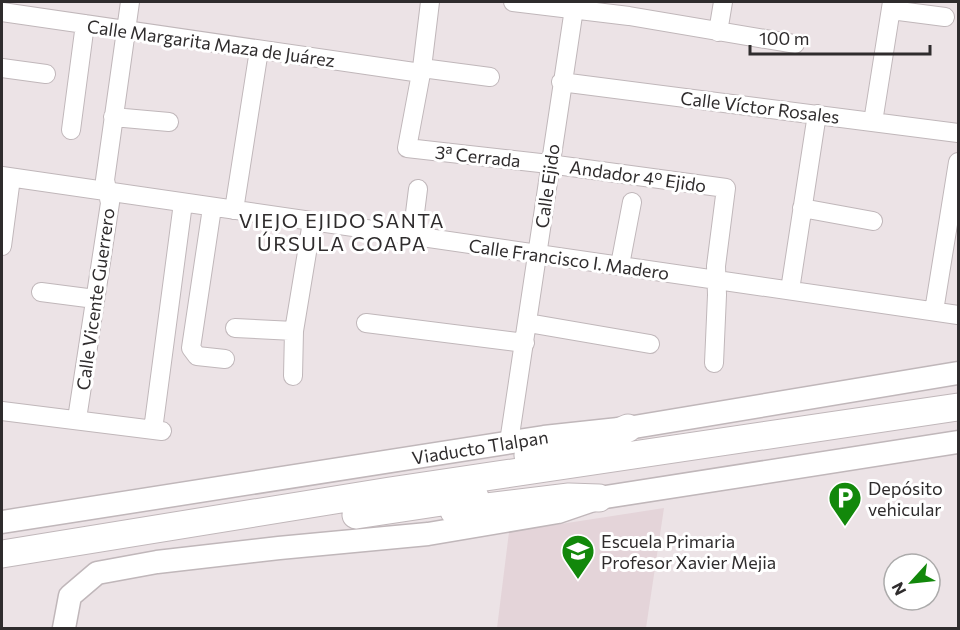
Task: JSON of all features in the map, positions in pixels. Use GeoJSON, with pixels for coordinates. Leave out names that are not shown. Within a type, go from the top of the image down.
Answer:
{"type":"FeatureCollection","features":[{"type":"Feature","properties":{"kind":"highway","name":"Viaducto Tlalpan"},"geometry":{"type":"LineString","coordinates":[[2,554],[362,495],[958,407]]}},
{"type":"Feature","properties":{"kind":"highway"},"geometry":{"type":"LineString","coordinates":[[2,569],[958,424]]}},
{"type":"Feature","properties":{"kind":"highway"},"geometry":{"type":"LineString","coordinates":[[362,495],[380,483],[398,477],[531,454],[605,438],[628,428]]}},
{"type":"Feature","properties":{"kind":"highway"},"geometry":{"type":"LineString","coordinates":[[417,506],[459,511],[569,497],[599,498]]}},
{"type":"Feature","properties":{"kind":"main road","name":"Viaducto Tlalpan"},"geometry":{"type":"LineString","coordinates":[[2,522],[509,442],[628,428],[958,373]]}},
{"type":"Feature","properties":{"kind":"main road"},"geometry":{"type":"LineString","coordinates":[[64,628],[70,596],[97,573],[157,562],[428,534],[558,512],[599,498],[958,442]]}},
{"type":"Feature","properties":{"kind":"street","name":"Calle Vicente Guerrero"},"geometry":{"type":"LineString","coordinates":[[77,419],[110,203],[105,180],[130,2]]}},
{"type":"Feature","properties":{"kind":"street"},"geometry":{"type":"LineString","coordinates":[[422,71],[430,2]]}},
{"type":"Feature","properties":{"kind":"street"},"geometry":{"type":"LineString","coordinates":[[513,2],[630,9],[718,32],[795,44]]}},
{"type":"Feature","properties":{"kind":"street"},"geometry":{"type":"LineString","coordinates":[[718,32],[723,2]]}},
{"type":"Feature","properties":{"kind":"street","name":"Calle Ejido"},"geometry":{"type":"LineString","coordinates":[[509,442],[574,6]]}},
{"type":"Feature","properties":{"kind":"street"},"geometry":{"type":"LineString","coordinates":[[873,122],[892,6],[945,17]]}},
{"type":"Feature","properties":{"kind":"street","name":"Calle Margarita Maza de Juárez"},"geometry":{"type":"LineString","coordinates":[[2,12],[259,50],[422,71],[490,77]]}},
{"type":"Feature","properties":{"kind":"street"},"geometry":{"type":"LineString","coordinates":[[71,130],[85,24]]}},
{"type":"Feature","properties":{"kind":"street"},"geometry":{"type":"LineString","coordinates":[[234,210],[259,50]]}},
{"type":"Feature","properties":{"kind":"street"},"geometry":{"type":"LineString","coordinates":[[2,68],[46,74]]}},
{"type":"Feature","properties":{"kind":"street","name":"3ª Cerrada"},"geometry":{"type":"LineString","coordinates":[[422,71],[407,148],[549,164]]}},
{"type":"Feature","properties":{"kind":"street","name":"Calle Víctor Rosales"},"geometry":{"type":"LineString","coordinates":[[561,82],[958,133]]}},
{"type":"Feature","properties":{"kind":"street"},"geometry":{"type":"LineString","coordinates":[[790,290],[817,114]]}},
{"type":"Feature","properties":{"kind":"street"},"geometry":{"type":"LineString","coordinates":[[113,117],[169,122]]}},
{"type":"Feature","properties":{"kind":"street"},"geometry":{"type":"LineString","coordinates":[[934,311],[958,162]]}},
{"type":"Feature","properties":{"kind":"street","name":"Andador 4º Ejido"},"geometry":{"type":"LineString","coordinates":[[549,164],[726,188],[716,278]]}},
{"type":"Feature","properties":{"kind":"street"},"geometry":{"type":"LineString","coordinates":[[2,246],[6,177]]}},
{"type":"Feature","properties":{"kind":"street","name":"Calle Francisco I. Madero"},"geometry":{"type":"LineString","coordinates":[[6,177],[537,256],[716,278],[958,315]]}},
{"type":"Feature","properties":{"kind":"street"},"geometry":{"type":"LineString","coordinates":[[412,237],[418,189]]}},
{"type":"Feature","properties":{"kind":"street"},"geometry":{"type":"LineString","coordinates":[[620,265],[632,202]]}},
{"type":"Feature","properties":{"kind":"street"},"geometry":{"type":"LineString","coordinates":[[2,411],[158,430],[183,203]]}},
{"type":"Feature","properties":{"kind":"street"},"geometry":{"type":"LineString","coordinates":[[212,208],[190,348],[197,356],[225,359]]}},
{"type":"Feature","properties":{"kind":"street"},"geometry":{"type":"LineString","coordinates":[[802,208],[873,221]]}},
{"type":"Feature","properties":{"kind":"street"},"geometry":{"type":"LineString","coordinates":[[292,376],[294,331],[312,222]]}},
{"type":"Feature","properties":{"kind":"street"},"geometry":{"type":"LineString","coordinates":[[714,363],[716,278]]}},
{"type":"Feature","properties":{"kind":"street"},"geometry":{"type":"LineString","coordinates":[[41,292],[95,298]]}},
{"type":"Feature","properties":{"kind":"street"},"geometry":{"type":"LineString","coordinates":[[366,323],[525,343]]}},
{"type":"Feature","properties":{"kind":"street"},"geometry":{"type":"LineString","coordinates":[[528,323],[650,344]]}},
{"type":"Feature","properties":{"kind":"street"},"geometry":{"type":"LineString","coordinates":[[235,328],[294,331]]}},
{"type":"Feature","properties":{"kind":"shaded area","name":"Escuela Primaria Profesor Xavier Mejia"},"geometry":{"type":"Polygon","coordinates":[[[664,508],[646,628],[497,628],[509,532],[664,508]]]}},
{"type":"Feature","properties":{"kind":"place","name":"Depósito vehicular"},"geometry":{"type":"Point","coordinates":[845,527]}},
{"type":"Feature","properties":{"kind":"place","name":"Escuela Primaria Profesor Xavier Mejia"},"geometry":{"type":"Point","coordinates":[578,580]}},
{"type":"Feature","properties":{"kind":"district","name":"VIEJO EJIDO SANTA ÚRSULA COAPA"},"geometry":{"type":"Point","coordinates":[342,232]}}]}
